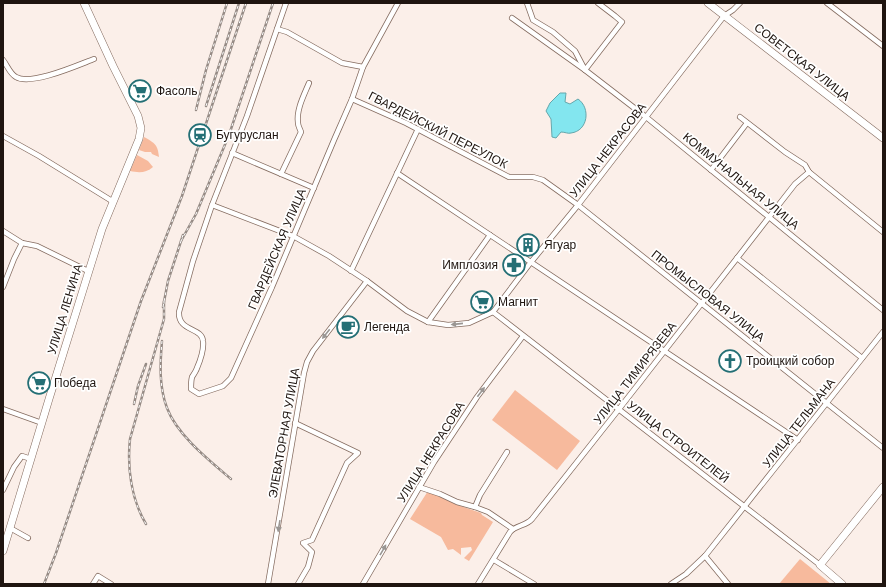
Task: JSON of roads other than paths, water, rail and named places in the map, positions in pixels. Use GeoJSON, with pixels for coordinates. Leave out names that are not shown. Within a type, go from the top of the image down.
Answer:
{"type":"FeatureCollection","features":[{"type":"Feature","properties":{"kind":"main road","name":"УЛИЦА ЛЕНИНА"},"geometry":{"type":"LineString","coordinates":[[3,552],[88,271],[112,202],[139,139],[141,128],[138,116],[84,3]]}},
{"type":"Feature","properties":{"kind":"main road","name":"СОВЕТСКАЯ УЛИЦА"},"geometry":{"type":"LineString","coordinates":[[708,3],[883,138]]}},
{"type":"Feature","properties":{"kind":"main road"},"geometry":{"type":"LineString","coordinates":[[842,584],[820,565],[883,487]]}},
{"type":"Feature","properties":{"kind":"street"},"geometry":{"type":"LineString","coordinates":[[286,3],[247,116],[212,205],[293,236],[351,270],[407,311],[428,322],[448,325],[469,323],[493,312]]}},
{"type":"Feature","properties":{"kind":"street","name":"ГВАРДЕЙСКАЯ УЛИЦА"},"geometry":{"type":"LineString","coordinates":[[212,205],[192,261],[178,317],[187,328],[197,331],[202,336],[203,341],[201,357],[191,381],[191,389],[199,394],[223,386],[231,378],[352,99],[363,67],[398,3]]}},
{"type":"Feature","properties":{"kind":"street","name":"КОММУНАЛЬНАЯ УЛИЦА"},"geometry":{"type":"LineString","coordinates":[[527,3],[533,20],[553,32],[575,51],[585,70]]}},
{"type":"Feature","properties":{"kind":"street"},"geometry":{"type":"LineString","coordinates":[[585,70],[622,22],[598,3]]}},
{"type":"Feature","properties":{"kind":"street","name":"УЛИЦА НЕКРАСОВА"},"geometry":{"type":"LineString","coordinates":[[493,312],[724,16],[740,3]]}},
{"type":"Feature","properties":{"kind":"street"},"geometry":{"type":"LineString","coordinates":[[827,3],[883,46]]}},
{"type":"Feature","properties":{"kind":"street","name":"КОММУНАЛЬНАЯ УЛИЦА"},"geometry":{"type":"LineString","coordinates":[[512,18],[585,70],[646,117],[883,310]]}},
{"type":"Feature","properties":{"kind":"street"},"geometry":{"type":"LineString","coordinates":[[277,29],[287,32],[342,63],[363,67]]}},
{"type":"Feature","properties":{"kind":"street"},"geometry":{"type":"LineString","coordinates":[[3,60],[16,77],[26,80],[44,77],[94,60]]}},
{"type":"Feature","properties":{"kind":"street"},"geometry":{"type":"LineString","coordinates":[[281,174],[301,132],[297,117],[309,83]]}},
{"type":"Feature","properties":{"kind":"street","name":"ГВАРДЕЙСКИЙ ПЕРЕУЛОК"},"geometry":{"type":"LineString","coordinates":[[352,99],[406,123],[509,177],[534,177],[544,180],[578,205]]}},
{"type":"Feature","properties":{"kind":"street"},"geometry":{"type":"LineString","coordinates":[[740,117],[805,165],[809,172],[883,232]]}},
{"type":"Feature","properties":{"kind":"street"},"geometry":{"type":"LineString","coordinates":[[711,170],[747,123]]}},
{"type":"Feature","properties":{"kind":"street"},"geometry":{"type":"LineString","coordinates":[[351,270],[418,129]]}},
{"type":"Feature","properties":{"kind":"street"},"geometry":{"type":"LineString","coordinates":[[3,136],[39,156],[112,202]]}},
{"type":"Feature","properties":{"kind":"street"},"geometry":{"type":"LineString","coordinates":[[232,153],[314,188]]}},
{"type":"Feature","properties":{"kind":"street","name":"УЛИЦА ТИМИРЯЗЕВА"},"geometry":{"type":"LineString","coordinates":[[513,529],[528,523],[619,410],[794,184],[809,172]]}},
{"type":"Feature","properties":{"kind":"street"},"geometry":{"type":"LineString","coordinates":[[397,173],[798,440]]}},
{"type":"Feature","properties":{"kind":"street","name":"ПРОМЫСЛОВАЯ УЛИЦА"},"geometry":{"type":"LineString","coordinates":[[578,205],[883,448]]}},
{"type":"Feature","properties":{"kind":"street"},"geometry":{"type":"LineString","coordinates":[[3,231],[22,243],[37,246],[88,271]]}},
{"type":"Feature","properties":{"kind":"street"},"geometry":{"type":"LineString","coordinates":[[428,322],[490,235]]}},
{"type":"Feature","properties":{"kind":"street"},"geometry":{"type":"LineString","coordinates":[[3,286],[22,243]]}},
{"type":"Feature","properties":{"kind":"street"},"geometry":{"type":"LineString","coordinates":[[737,258],[862,358]]}},
{"type":"Feature","properties":{"kind":"street","name":"ЭЛЕВАТОРНАЯ УЛИЦА"},"geometry":{"type":"LineString","coordinates":[[268,584],[295,423],[307,362],[322,339],[367,281]]}},
{"type":"Feature","properties":{"kind":"street","name":"УЛИЦА СТРОИТЕЛЕЙ"},"geometry":{"type":"LineString","coordinates":[[493,312],[820,565]]}},
{"type":"Feature","properties":{"kind":"street","name":"УЛИЦА ТЕЛЬМАНА"},"geometry":{"type":"LineString","coordinates":[[704,556],[883,332]]}},
{"type":"Feature","properties":{"kind":"street","name":"УЛИЦА НЕКРАСОВА"},"geometry":{"type":"LineString","coordinates":[[365,583],[434,462],[466,414],[523,336]]}},
{"type":"Feature","properties":{"kind":"street"},"geometry":{"type":"LineString","coordinates":[[3,409],[42,423]]}},
{"type":"Feature","properties":{"kind":"street"},"geometry":{"type":"LineString","coordinates":[[295,423],[358,454],[347,463],[312,540],[303,543],[312,552],[308,567],[298,584]]}},
{"type":"Feature","properties":{"kind":"street"},"geometry":{"type":"LineString","coordinates":[[476,506],[480,495],[507,452]]}},
{"type":"Feature","properties":{"kind":"street"},"geometry":{"type":"LineString","coordinates":[[3,490],[11,473],[22,456],[31,459]]}},
{"type":"Feature","properties":{"kind":"street"},"geometry":{"type":"LineString","coordinates":[[419,487],[458,502],[476,506],[488,512],[513,529],[478,584]]}},
{"type":"Feature","properties":{"kind":"street"},"geometry":{"type":"LineString","coordinates":[[10,528],[28,538]]}},
{"type":"Feature","properties":{"kind":"street"},"geometry":{"type":"LineString","coordinates":[[671,584],[686,574],[704,556],[728,584]]}},
{"type":"Feature","properties":{"kind":"street"},"geometry":{"type":"LineString","coordinates":[[494,560],[534,584]]}},
{"type":"Feature","properties":{"kind":"street"},"geometry":{"type":"LineString","coordinates":[[93,584],[98,576],[111,584]]}},
{"type":"Feature","properties":{"kind":"water"},"geometry":{"type":"Polygon","coordinates":[[[560,93],[566,93],[565,102],[570,104],[578,99],[582,103],[585,108],[586,119],[581,128],[577,131],[570,133],[561,132],[556,138],[552,137],[551,119],[546,111],[550,103],[560,93]]]}},
{"type":"Feature","properties":{"kind":"railway"},"geometry":{"type":"LineString","coordinates":[[196,110],[206,70],[227,3]]}},
{"type":"Feature","properties":{"kind":"railway"},"geometry":{"type":"LineString","coordinates":[[206,106],[239,3]]}},
{"type":"Feature","properties":{"kind":"railway"},"geometry":{"type":"LineString","coordinates":[[44,584],[56,553],[141,301],[182,196],[246,3]]}},
{"type":"Feature","properties":{"kind":"railway"},"geometry":{"type":"LineString","coordinates":[[181,241],[196,214],[229,135],[273,3]]}},
{"type":"Feature","properties":{"kind":"railway"},"geometry":{"type":"LineString","coordinates":[[163,307],[168,281],[183,235]]}},
{"type":"Feature","properties":{"kind":"railway"},"geometry":{"type":"LineString","coordinates":[[146,524],[137,504],[131,483],[129,450],[130,439],[164,319],[164,301]]}},
{"type":"Feature","properties":{"kind":"railway"},"geometry":{"type":"LineString","coordinates":[[162,341],[161,384],[167,408],[178,428],[186,438],[231,479]]}},
{"type":"Feature","properties":{"kind":"railway"},"geometry":{"type":"LineString","coordinates":[[134,404],[138,386],[146,364]]}},
{"type":"Feature","properties":{"kind":"place","name":"Фасоль"},"geometry":{"type":"Point","coordinates":[140,91]}},
{"type":"Feature","properties":{"kind":"place","name":"Бугуруслан"},"geometry":{"type":"Point","coordinates":[200,135]}},
{"type":"Feature","properties":{"kind":"place","name":"Ягуар"},"geometry":{"type":"Point","coordinates":[528,245]}},
{"type":"Feature","properties":{"kind":"place","name":"Имплозия"},"geometry":{"type":"Point","coordinates":[514,265]}},
{"type":"Feature","properties":{"kind":"place","name":"Магнит"},"geometry":{"type":"Point","coordinates":[482,302]}},
{"type":"Feature","properties":{"kind":"place","name":"Легенда"},"geometry":{"type":"Point","coordinates":[348,327]}},
{"type":"Feature","properties":{"kind":"place","name":"Троицкий собор"},"geometry":{"type":"Point","coordinates":[730,361]}},
{"type":"Feature","properties":{"kind":"place","name":"Победа"},"geometry":{"type":"Point","coordinates":[39,383]}}]}
